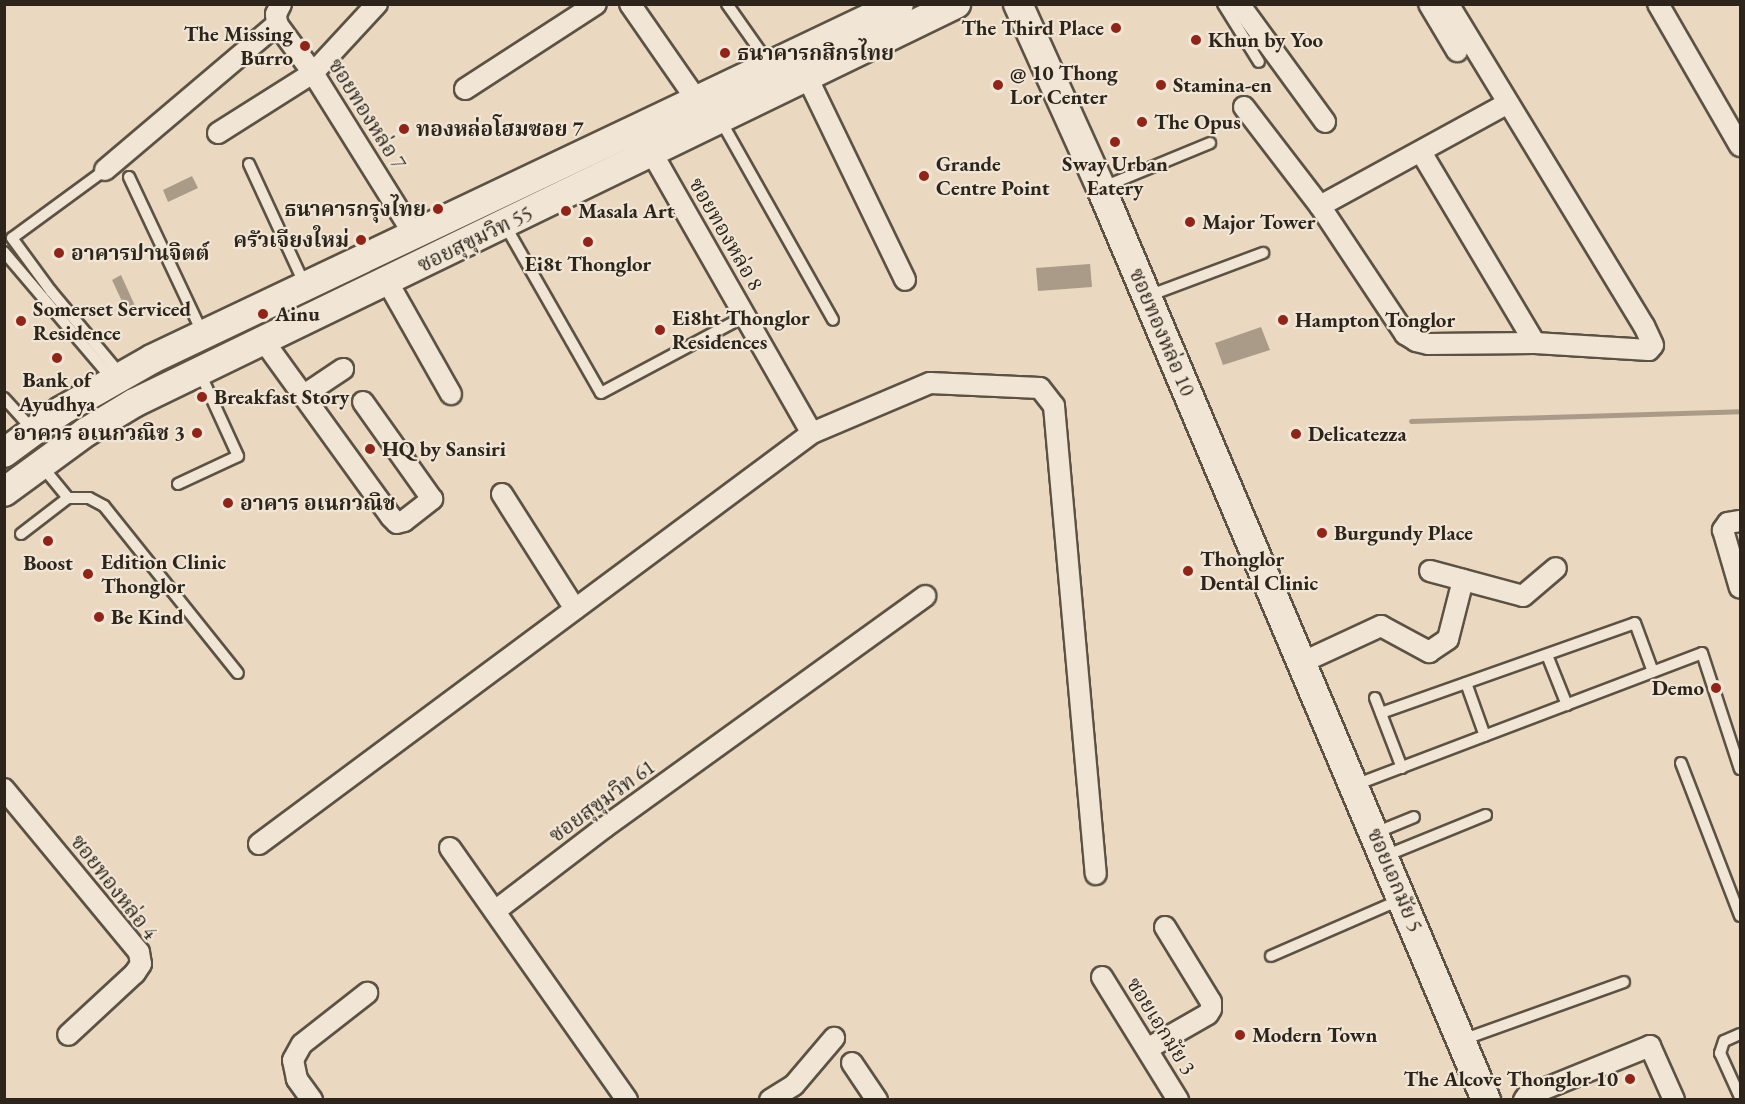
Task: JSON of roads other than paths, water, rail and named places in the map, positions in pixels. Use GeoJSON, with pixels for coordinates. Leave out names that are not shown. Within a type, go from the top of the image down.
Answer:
{"type":"FeatureCollection","features":[{"type":"Feature","properties":{"kind":"main road","name":"ซอยสุขุมวิท 55"},"geometry":{"type":"LineString","coordinates":[[709,116],[771,67],[899,4]]}},
{"type":"Feature","properties":{"kind":"main road","name":"ซอยสุขุมวิท 55"},"geometry":{"type":"LineString","coordinates":[[4,453],[33,431],[117,377],[188,338],[413,233],[808,79],[957,4]]}},
{"type":"Feature","properties":{"kind":"main road","name":"ซอยทองหล่อ 10"},"geometry":{"type":"LineString","coordinates":[[1018,4],[1101,188],[1303,662]]}},
{"type":"Feature","properties":{"kind":"main road","name":"ซอยสุขุมวิท 55"},"geometry":{"type":"LineString","coordinates":[[4,492],[86,432],[134,403],[505,225],[645,141]]}},
{"type":"Feature","properties":{"kind":"main road"},"geometry":{"type":"LineString","coordinates":[[413,233],[428,262]]}},
{"type":"Feature","properties":{"kind":"main road"},"geometry":{"type":"LineString","coordinates":[[371,253],[387,281]]}},
{"type":"Feature","properties":{"kind":"main road","name":"ซอยเอกมัย 5"},"geometry":{"type":"LineString","coordinates":[[1303,662],[1486,1100]]}},
{"type":"Feature","properties":{"kind":"street"},"geometry":{"type":"LineString","coordinates":[[218,133],[313,73],[377,4]]}},
{"type":"Feature","properties":{"kind":"street"},"geometry":{"type":"LineString","coordinates":[[465,89],[596,4]]}},
{"type":"Feature","properties":{"kind":"street"},"geometry":{"type":"LineString","coordinates":[[630,4],[709,116]]}},
{"type":"Feature","properties":{"kind":"street"},"geometry":{"type":"LineString","coordinates":[[1239,4],[1324,122]]}},
{"type":"Feature","properties":{"kind":"street"},"geometry":{"type":"LineString","coordinates":[[1429,4],[1458,51]]}},
{"type":"Feature","properties":{"kind":"street"},"geometry":{"type":"LineString","coordinates":[[1244,107],[1320,206],[1406,334],[1428,344],[1535,343],[1649,350],[1653,345],[1644,326],[1448,4]]}},
{"type":"Feature","properties":{"kind":"street"},"geometry":{"type":"LineString","coordinates":[[1658,4],[1740,146]]}},
{"type":"Feature","properties":{"kind":"street"},"geometry":{"type":"LineString","coordinates":[[105,170],[279,14]]}},
{"type":"Feature","properties":{"kind":"street","name":"ซอยทองหล่อ 7"},"geometry":{"type":"LineString","coordinates":[[279,14],[413,233]]}},
{"type":"Feature","properties":{"kind":"street"},"geometry":{"type":"LineString","coordinates":[[808,79],[905,280]]}},
{"type":"Feature","properties":{"kind":"street"},"geometry":{"type":"LineString","coordinates":[[1320,206],[1508,103]]}},
{"type":"Feature","properties":{"kind":"street","name":"ซอยทองหล่อ 8"},"geometry":{"type":"LineString","coordinates":[[645,141],[812,433]]}},
{"type":"Feature","properties":{"kind":"street"},"geometry":{"type":"LineString","coordinates":[[1421,152],[1535,343]]}},
{"type":"Feature","properties":{"kind":"street"},"geometry":{"type":"LineString","coordinates":[[387,281],[451,394]]}},
{"type":"Feature","properties":{"kind":"street"},"geometry":{"type":"LineString","coordinates":[[263,340],[391,517],[397,523],[405,521],[432,499],[363,402]]}},
{"type":"Feature","properties":{"kind":"street"},"geometry":{"type":"LineString","coordinates":[[304,395],[343,369]]}},
{"type":"Feature","properties":{"kind":"street"},"geometry":{"type":"LineString","coordinates":[[259,844],[812,433],[930,383],[1040,388],[1054,406],[1096,874]]}},
{"type":"Feature","properties":{"kind":"street"},"geometry":{"type":"LineString","coordinates":[[502,494],[575,609]]}},
{"type":"Feature","properties":{"kind":"street"},"geometry":{"type":"LineString","coordinates":[[1734,522],[1723,530],[1740,588]]}},
{"type":"Feature","properties":{"kind":"street"},"geometry":{"type":"LineString","coordinates":[[1430,571],[1523,596],[1556,568]]}},
{"type":"Feature","properties":{"kind":"street"},"geometry":{"type":"LineString","coordinates":[[1303,662],[1381,626],[1429,652],[1448,639],[1463,580]]}},
{"type":"Feature","properties":{"kind":"street","name":"ซอยสุขุมวิท 61"},"geometry":{"type":"LineString","coordinates":[[495,911],[615,820],[925,596]]}},
{"type":"Feature","properties":{"kind":"street","name":"ซอยทองหล่อ 4"},"geometry":{"type":"LineString","coordinates":[[4,789],[139,952],[141,964],[135,973],[68,1035]]}},
{"type":"Feature","properties":{"kind":"street"},"geometry":{"type":"LineString","coordinates":[[450,848],[627,1100]]}},
{"type":"Feature","properties":{"kind":"street"},"geometry":{"type":"LineString","coordinates":[[1147,1049],[1208,1014],[1211,1009],[1210,1002],[1165,927]]}},
{"type":"Feature","properties":{"kind":"street","name":"ซอยเอกมัย 3"},"geometry":{"type":"LineString","coordinates":[[1102,977],[1178,1100]]}},
{"type":"Feature","properties":{"kind":"street"},"geometry":{"type":"LineString","coordinates":[[312,1100],[297,1079],[293,1060],[302,1044],[367,993]]}},
{"type":"Feature","properties":{"kind":"street"},"geometry":{"type":"LineString","coordinates":[[770,1100],[794,1085],[834,1038]]}},
{"type":"Feature","properties":{"kind":"street"},"geometry":{"type":"LineString","coordinates":[[1524,1100],[1527,1096],[1650,1046],[1674,1100]]}},
{"type":"Feature","properties":{"kind":"street"},"geometry":{"type":"LineString","coordinates":[[852,1063],[877,1100]]}},
{"type":"Feature","properties":{"kind":"lane"},"geometry":{"type":"LineString","coordinates":[[727,4],[771,67]]}},
{"type":"Feature","properties":{"kind":"lane"},"geometry":{"type":"LineString","coordinates":[[1222,4],[1259,62]]}},
{"type":"Feature","properties":{"kind":"lane"},"geometry":{"type":"LineString","coordinates":[[709,116],[833,320]]}},
{"type":"Feature","properties":{"kind":"lane"},"geometry":{"type":"LineString","coordinates":[[1101,188],[1210,143]]}},
{"type":"Feature","properties":{"kind":"lane"},"geometry":{"type":"LineString","coordinates":[[249,164],[305,285]]}},
{"type":"Feature","properties":{"kind":"lane"},"geometry":{"type":"LineString","coordinates":[[105,170],[12,238],[117,377]]}},
{"type":"Feature","properties":{"kind":"lane"},"geometry":{"type":"LineString","coordinates":[[129,177],[188,338]]}},
{"type":"Feature","properties":{"kind":"lane"},"geometry":{"type":"LineString","coordinates":[[505,225],[601,393],[744,316]]}},
{"type":"Feature","properties":{"kind":"lane"},"geometry":{"type":"LineString","coordinates":[[4,252],[117,377]]}},
{"type":"Feature","properties":{"kind":"lane"},"geometry":{"type":"LineString","coordinates":[[1147,297],[1263,253]]}},
{"type":"Feature","properties":{"kind":"lane"},"geometry":{"type":"LineString","coordinates":[[178,484],[238,456],[199,371]]}},
{"type":"Feature","properties":{"kind":"lane"},"geometry":{"type":"LineString","coordinates":[[4,398],[33,431]]}},
{"type":"Feature","properties":{"kind":"lane"},"geometry":{"type":"LineString","coordinates":[[41,465],[68,498]]}},
{"type":"Feature","properties":{"kind":"lane"},"geometry":{"type":"LineString","coordinates":[[21,534],[68,498],[89,498],[104,506],[238,673]]}},
{"type":"Feature","properties":{"kind":"lane"},"geometry":{"type":"LineString","coordinates":[[1381,713],[1635,624],[1653,672]]}},
{"type":"Feature","properties":{"kind":"lane"},"geometry":{"type":"LineString","coordinates":[[1355,785],[1702,653],[1740,769]]}},
{"type":"Feature","properties":{"kind":"lane"},"geometry":{"type":"LineString","coordinates":[[1547,655],[1567,705]]}},
{"type":"Feature","properties":{"kind":"lane"},"geometry":{"type":"LineString","coordinates":[[1466,683],[1485,736]]}},
{"type":"Feature","properties":{"kind":"lane"},"geometry":{"type":"LineString","coordinates":[[1376,698],[1402,768]]}},
{"type":"Feature","properties":{"kind":"lane"},"geometry":{"type":"LineString","coordinates":[[1681,763],[1740,916]]}},
{"type":"Feature","properties":{"kind":"lane"},"geometry":{"type":"LineString","coordinates":[[1380,845],[1486,815]]}},
{"type":"Feature","properties":{"kind":"lane"},"geometry":{"type":"LineString","coordinates":[[1380,845],[1414,817]]}},
{"type":"Feature","properties":{"kind":"lane"},"geometry":{"type":"LineString","coordinates":[[1271,956],[1403,899]]}},
{"type":"Feature","properties":{"kind":"lane"},"geometry":{"type":"LineString","coordinates":[[1462,1041],[1624,982]]}},
{"type":"Feature","properties":{"kind":"lane"},"geometry":{"type":"LineString","coordinates":[[1740,1034],[1724,1041],[1720,1053],[1740,1096]]}},
{"type":"Feature","properties":{"kind":"waterway"},"geometry":{"type":"LineString","coordinates":[[1411,421],[1740,411]]}},
{"type":"Feature","properties":{"kind":"place","name":"The Third Place"},"geometry":{"type":"Point","coordinates":[1116,28]}},
{"type":"Feature","properties":{"kind":"place","name":"Khun by Yoo"},"geometry":{"type":"Point","coordinates":[1196,40]}},
{"type":"Feature","properties":{"kind":"place","name":"The Missing Burro"},"geometry":{"type":"Point","coordinates":[305,46]}},
{"type":"Feature","properties":{"kind":"place","name":"ธนาคารกสิกรไทย"},"geometry":{"type":"Point","coordinates":[725,53]}},
{"type":"Feature","properties":{"kind":"place","name":"@ 10 Thong Lor Center"},"geometry":{"type":"Point","coordinates":[998,85]}},
{"type":"Feature","properties":{"kind":"place","name":"Stamina-en"},"geometry":{"type":"Point","coordinates":[1161,85]}},
{"type":"Feature","properties":{"kind":"place","name":"The Opus"},"geometry":{"type":"Point","coordinates":[1142,122]}},
{"type":"Feature","properties":{"kind":"place","name":"ทองหล่อโฮมซอย 7"},"geometry":{"type":"Point","coordinates":[404,129]}},
{"type":"Feature","properties":{"kind":"place","name":"Sway Urban Eatery"},"geometry":{"type":"Point","coordinates":[1115,142]}},
{"type":"Feature","properties":{"kind":"place","name":"Grande Centre Point"},"geometry":{"type":"Point","coordinates":[924,176]}},
{"type":"Feature","properties":{"kind":"place","name":"ธนาคารกรุงไทย"},"geometry":{"type":"Point","coordinates":[438,209]}},
{"type":"Feature","properties":{"kind":"place","name":"Masala Art"},"geometry":{"type":"Point","coordinates":[566,211]}},
{"type":"Feature","properties":{"kind":"place","name":"Major Tower"},"geometry":{"type":"Point","coordinates":[1190,222]}},
{"type":"Feature","properties":{"kind":"place","name":"ครัวเจียงใหม่"},"geometry":{"type":"Point","coordinates":[361,240]}},
{"type":"Feature","properties":{"kind":"place","name":"Ei8t Thonglor"},"geometry":{"type":"Point","coordinates":[588,242]}},
{"type":"Feature","properties":{"kind":"place","name":"อาคารปานจิตต์"},"geometry":{"type":"Point","coordinates":[59,253]}},
{"type":"Feature","properties":{"kind":"place","name":"Ainu"},"geometry":{"type":"Point","coordinates":[263,314]}},
{"type":"Feature","properties":{"kind":"place","name":"Hampton Tonglor"},"geometry":{"type":"Point","coordinates":[1283,320]}},
{"type":"Feature","properties":{"kind":"place","name":"Somerset Serviced Residence"},"geometry":{"type":"Point","coordinates":[21,321]}},
{"type":"Feature","properties":{"kind":"place","name":"Ei8ht Thonglor Residences"},"geometry":{"type":"Point","coordinates":[660,330]}},
{"type":"Feature","properties":{"kind":"place","name":"Bank of Ayudhya"},"geometry":{"type":"Point","coordinates":[57,358]}},
{"type":"Feature","properties":{"kind":"place","name":"Breakfast Story"},"geometry":{"type":"Point","coordinates":[202,397]}},
{"type":"Feature","properties":{"kind":"place","name":"อาคาร อเนกวณิช 3"},"geometry":{"type":"Point","coordinates":[197,433]}},
{"type":"Feature","properties":{"kind":"place","name":"Delicatezza"},"geometry":{"type":"Point","coordinates":[1296,434]}},
{"type":"Feature","properties":{"kind":"place","name":"HQ by Sansiri"},"geometry":{"type":"Point","coordinates":[370,449]}},
{"type":"Feature","properties":{"kind":"place","name":"อาคาร อเนกวณิช"},"geometry":{"type":"Point","coordinates":[228,503]}},
{"type":"Feature","properties":{"kind":"place","name":"Burgundy Place"},"geometry":{"type":"Point","coordinates":[1322,533]}},
{"type":"Feature","properties":{"kind":"place","name":"Boost"},"geometry":{"type":"Point","coordinates":[48,541]}},
{"type":"Feature","properties":{"kind":"place","name":"Thonglor Dental Clinic"},"geometry":{"type":"Point","coordinates":[1188,571]}},
{"type":"Feature","properties":{"kind":"place","name":"Edition Clinic Thonglor"},"geometry":{"type":"Point","coordinates":[88,574]}},
{"type":"Feature","properties":{"kind":"place","name":"Be Kind"},"geometry":{"type":"Point","coordinates":[99,617]}},
{"type":"Feature","properties":{"kind":"place","name":"Demo"},"geometry":{"type":"Point","coordinates":[1716,688]}},
{"type":"Feature","properties":{"kind":"place","name":"Modern Town"},"geometry":{"type":"Point","coordinates":[1240,1035]}},
{"type":"Feature","properties":{"kind":"place","name":"The Alcove Thonglor 10"},"geometry":{"type":"Point","coordinates":[1630,1079]}}]}
